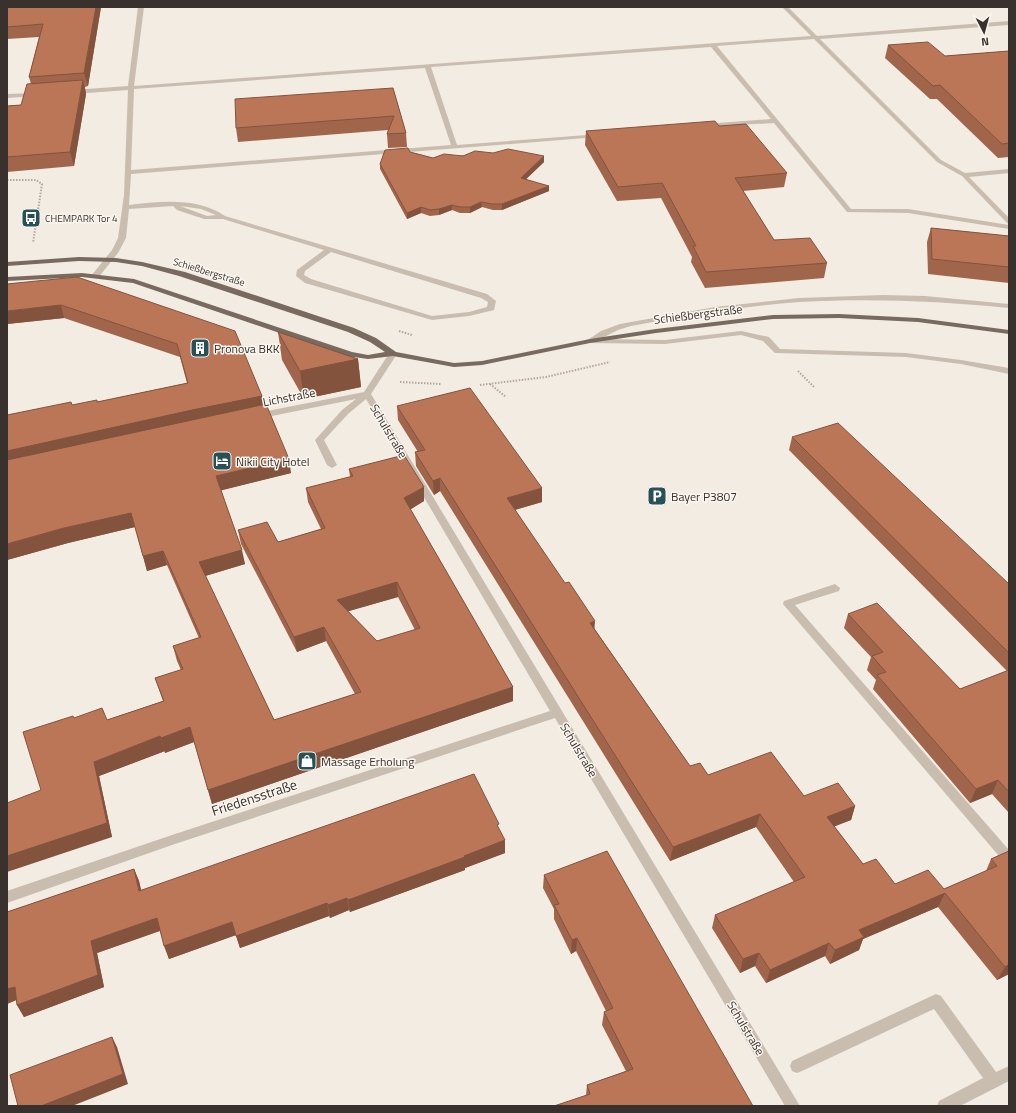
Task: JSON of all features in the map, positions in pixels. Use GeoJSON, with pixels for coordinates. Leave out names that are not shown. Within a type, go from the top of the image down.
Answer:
{"type":"FeatureCollection","features":[{"type":"Feature","properties":{"kind":"main road","name":"Schießbergstraße"},"geometry":{"type":"LineString","coordinates":[[7,264],[62,259],[108,260],[142,264],[182,274],[350,330],[373,340],[393,354]]}},
{"type":"Feature","properties":{"kind":"main road","name":"Schießbergstraße"},"geometry":{"type":"LineString","coordinates":[[7,279],[58,275],[95,276],[134,281],[350,354],[368,357],[393,354],[454,365],[482,364],[590,341],[656,331],[773,317],[839,316],[918,320],[1009,332]]}},
{"type":"Feature","properties":{"kind":"street"},"geometry":{"type":"LineString","coordinates":[[95,276],[108,260],[122,238],[126,207],[131,87],[141,7]]}},
{"type":"Feature","properties":{"kind":"street"},"geometry":{"type":"LineString","coordinates":[[785,7],[939,161],[964,175],[1009,222]]}},
{"type":"Feature","properties":{"kind":"street"},"geometry":{"type":"LineString","coordinates":[[69,92],[1009,23]]}},
{"type":"Feature","properties":{"kind":"street"},"geometry":{"type":"LineString","coordinates":[[712,44],[849,212],[908,211],[1009,227]]}},
{"type":"Feature","properties":{"kind":"street"},"geometry":{"type":"LineString","coordinates":[[427,65],[455,146]]}},
{"type":"Feature","properties":{"kind":"street"},"geometry":{"type":"LineString","coordinates":[[7,96],[46,94]]}},
{"type":"Feature","properties":{"kind":"street"},"geometry":{"type":"LineString","coordinates":[[700,126],[775,120]]}},
{"type":"Feature","properties":{"kind":"street"},"geometry":{"type":"LineString","coordinates":[[128,172],[605,134]]}},
{"type":"Feature","properties":{"kind":"street"},"geometry":{"type":"LineString","coordinates":[[964,175],[1009,171]]}},
{"type":"Feature","properties":{"kind":"street"},"geometry":{"type":"LineString","coordinates":[[126,207],[148,204],[176,205],[179,209],[206,218],[223,216],[484,296],[492,301],[491,308],[469,314],[432,318],[308,281],[300,276],[301,270],[330,249]]}},
{"type":"Feature","properties":{"kind":"street"},"geometry":{"type":"LineString","coordinates":[[590,341],[609,330],[708,310],[788,300],[868,298],[964,300],[1009,306]]}},
{"type":"Feature","properties":{"kind":"street"},"geometry":{"type":"LineString","coordinates":[[590,341],[665,342],[741,333],[766,339],[778,351],[912,355],[1008,371]]}},
{"type":"Feature","properties":{"kind":"street"},"geometry":{"type":"LineString","coordinates":[[332,465],[319,440],[345,412],[366,394],[393,354]]}},
{"type":"Feature","properties":{"kind":"street","name":"Lichstraße"},"geometry":{"type":"LineString","coordinates":[[245,418],[366,394]]}},
{"type":"Feature","properties":{"kind":"street","name":"Schulstraße"},"geometry":{"type":"LineString","coordinates":[[366,394],[793,1106]]}},
{"type":"Feature","properties":{"kind":"street"},"geometry":{"type":"LineString","coordinates":[[835,588],[788,604],[1009,859]]}},
{"type":"Feature","properties":{"kind":"street","name":"Friedensstraße"},"geometry":{"type":"LineString","coordinates":[[7,897],[172,840],[557,713]]}},
{"type":"Feature","properties":{"kind":"street"},"geometry":{"type":"LineString","coordinates":[[797,1066],[936,1001],[994,1081]]}},
{"type":"Feature","properties":{"kind":"street"},"geometry":{"type":"LineString","coordinates":[[944,1106],[1009,1073]]}},
{"type":"Feature","properties":{"kind":"path"},"geometry":{"type":"LineString","coordinates":[[7,180],[36,180],[42,184],[33,248]]}},
{"type":"Feature","properties":{"kind":"building"},"geometry":{"type":"Polygon","coordinates":[[[7,7],[96,7],[84,73],[29,77],[43,24],[7,27],[7,7]]]}},
{"type":"Feature","properties":{"kind":"building"},"geometry":{"type":"Polygon","coordinates":[[[928,42],[945,56],[1009,51],[1009,143],[1002,144],[940,85],[933,86],[888,45],[928,42]]]}},
{"type":"Feature","properties":{"kind":"building"},"geometry":{"type":"Polygon","coordinates":[[[83,80],[70,152],[7,157],[7,106],[21,105],[27,84],[83,80]]]}},
{"type":"Feature","properties":{"kind":"building"},"geometry":{"type":"Polygon","coordinates":[[[393,88],[406,133],[387,134],[394,116],[236,128],[235,99],[393,88]]]}},
{"type":"Feature","properties":{"kind":"building"},"geometry":{"type":"Polygon","coordinates":[[[715,121],[719,126],[746,124],[787,173],[735,178],[774,240],[810,238],[827,263],[706,272],[693,246],[696,246],[662,183],[618,187],[586,131],[715,121]]]}},
{"type":"Feature","properties":{"kind":"building"},"geometry":{"type":"Polygon","coordinates":[[[408,148],[410,152],[433,158],[444,154],[463,156],[475,151],[493,153],[508,149],[544,156],[521,178],[549,186],[502,204],[481,202],[470,207],[452,205],[430,210],[421,207],[407,213],[380,164],[385,150],[408,148]]]}},
{"type":"Feature","properties":{"kind":"building"},"geometry":{"type":"Polygon","coordinates":[[[931,228],[1009,236],[1009,267],[932,259],[931,228]]]}},
{"type":"Feature","properties":{"kind":"building"},"geometry":{"type":"Polygon","coordinates":[[[77,277],[235,331],[262,396],[7,451],[7,415],[71,402],[72,405],[97,400],[97,402],[188,383],[177,344],[61,305],[7,311],[7,284],[77,277]]]}},
{"type":"Feature","properties":{"kind":"building"},"geometry":{"type":"Polygon","coordinates":[[[278,332],[358,359],[300,371],[278,332]]]}},
{"type":"Feature","properties":{"kind":"building"},"geometry":{"type":"Polygon","coordinates":[[[470,388],[542,488],[507,498],[565,583],[569,582],[595,621],[590,623],[690,766],[700,763],[708,775],[771,752],[804,796],[838,783],[855,806],[827,817],[863,864],[876,859],[895,884],[928,870],[944,889],[997,866],[991,859],[1009,851],[1009,964],[1005,967],[945,893],[859,930],[864,937],[835,950],[829,943],[770,970],[759,953],[743,959],[715,915],[805,877],[760,814],[673,847],[440,478],[433,481],[415,452],[425,450],[397,406],[470,388]]]}},
{"type":"Feature","properties":{"kind":"building"},"geometry":{"type":"Polygon","coordinates":[[[266,404],[289,459],[216,476],[242,550],[199,562],[274,720],[361,692],[324,627],[294,637],[238,530],[267,522],[278,542],[325,528],[306,488],[353,476],[349,469],[404,455],[424,487],[404,498],[513,687],[208,790],[190,727],[161,738],[160,736],[94,762],[107,823],[7,856],[7,803],[41,790],[23,732],[73,716],[74,718],[102,708],[107,720],[164,701],[155,678],[183,669],[173,646],[201,637],[163,551],[143,556],[131,513],[64,528],[7,544],[7,460],[266,404]],[[397,582],[337,600],[377,641],[420,628],[397,582]]]}},
{"type":"Feature","properties":{"kind":"building"},"geometry":{"type":"Polygon","coordinates":[[[838,423],[1009,584],[1009,653],[792,437],[838,423]]]}},
{"type":"Feature","properties":{"kind":"building"},"geometry":{"type":"Polygon","coordinates":[[[877,603],[960,689],[1009,670],[1009,792],[998,780],[976,789],[877,675],[886,672],[872,656],[883,652],[848,614],[877,603]]]}},
{"type":"Feature","properties":{"kind":"building"},"geometry":{"type":"Polygon","coordinates":[[[474,774],[499,824],[497,825],[505,840],[464,856],[465,857],[348,900],[347,898],[328,905],[327,903],[236,936],[232,922],[164,946],[157,918],[91,941],[98,975],[17,1005],[15,987],[7,989],[7,912],[134,869],[139,891],[474,774]]]}},
{"type":"Feature","properties":{"kind":"building"},"geometry":{"type":"Polygon","coordinates":[[[607,851],[753,1106],[554,1106],[590,1094],[587,1085],[633,1069],[604,1012],[613,1008],[577,938],[572,940],[554,905],[559,904],[544,875],[607,851]]]}},
{"type":"Feature","properties":{"kind":"building"},"geometry":{"type":"Polygon","coordinates":[[[112,1037],[123,1074],[41,1106],[18,1106],[10,1075],[112,1037]]]}},
{"type":"Feature","properties":{"kind":"place","name":"CHEMPARK Tor 4"},"geometry":{"type":"Point","coordinates":[31,218]}},
{"type":"Feature","properties":{"kind":"place","name":"Pronova BKK"},"geometry":{"type":"Point","coordinates":[200,348]}},
{"type":"Feature","properties":{"kind":"place","name":"Nikii City Hotel"},"geometry":{"type":"Point","coordinates":[222,461]}},
{"type":"Feature","properties":{"kind":"place","name":"Bayer P3807"},"geometry":{"type":"Point","coordinates":[657,496]}},
{"type":"Feature","properties":{"kind":"place","name":"Massage Erholung"},"geometry":{"type":"Point","coordinates":[307,761]}}]}
